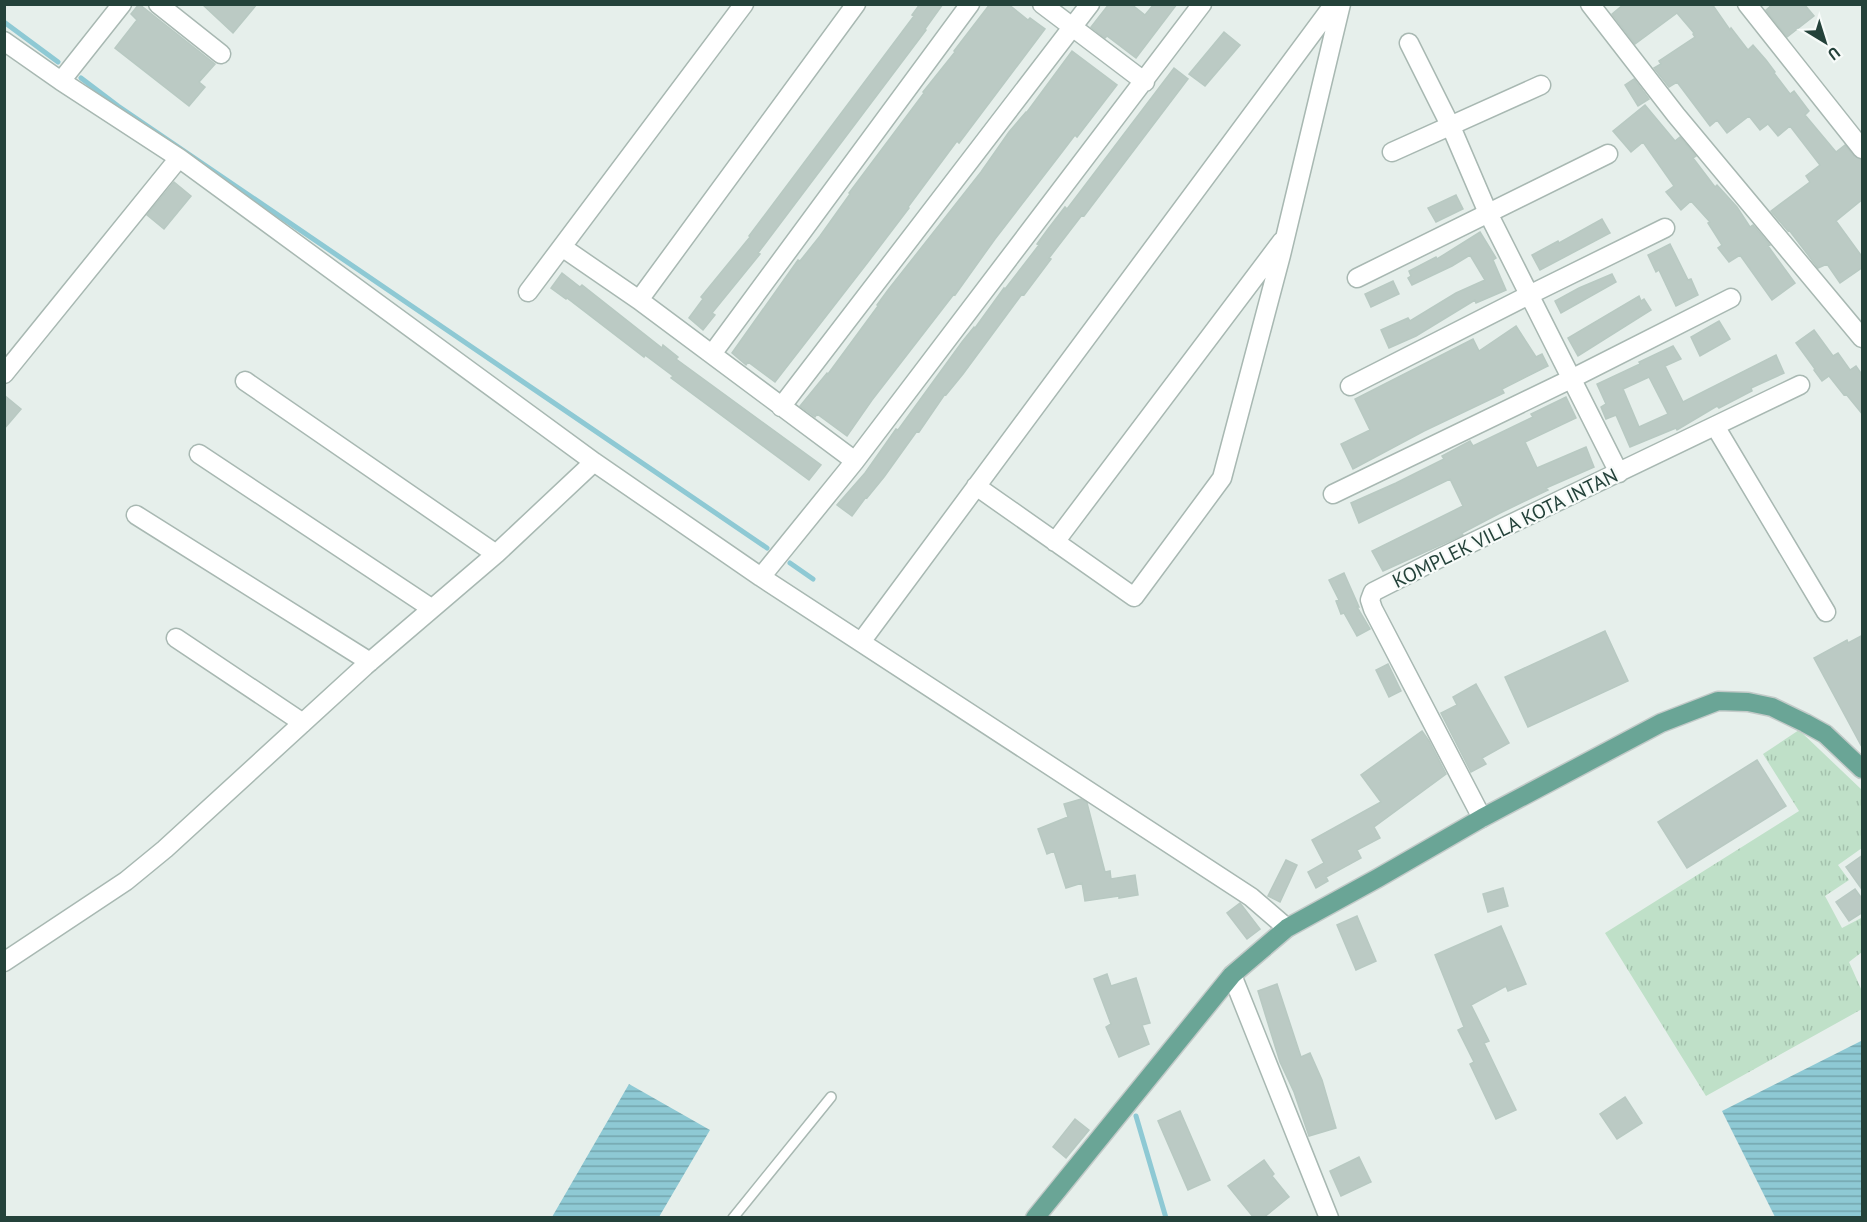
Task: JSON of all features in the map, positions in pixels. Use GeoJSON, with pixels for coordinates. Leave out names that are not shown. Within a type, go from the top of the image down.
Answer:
{"type":"FeatureCollection","features":[{"type":"Feature","properties":{"kind":"main road"},"geometry":{"type":"LineString","coordinates":[[1035,1218],[1232,975],[1287,928],[1482,818],[1661,723],[1718,701],[1748,702],[1772,707],[1825,734],[1863,769]]}},
{"type":"Feature","properties":{"kind":"street"},"geometry":{"type":"LineString","coordinates":[[61,81],[122,4]]}},
{"type":"Feature","properties":{"kind":"street"},"geometry":{"type":"LineString","coordinates":[[158,4],[221,54]]}},
{"type":"Feature","properties":{"kind":"street"},"geometry":{"type":"LineString","coordinates":[[528,292],[744,4]]}},
{"type":"Feature","properties":{"kind":"street"},"geometry":{"type":"LineString","coordinates":[[639,300],[856,4]]}},
{"type":"Feature","properties":{"kind":"street"},"geometry":{"type":"LineString","coordinates":[[712,354],[970,4]]}},
{"type":"Feature","properties":{"kind":"street"},"geometry":{"type":"LineString","coordinates":[[1042,4],[1145,82]]}},
{"type":"Feature","properties":{"kind":"street"},"geometry":{"type":"LineString","coordinates":[[781,407],[1090,4]]}},
{"type":"Feature","properties":{"kind":"street"},"geometry":{"type":"LineString","coordinates":[[761,577],[855,461],[1202,4]]}},
{"type":"Feature","properties":{"kind":"street"},"geometry":{"type":"LineString","coordinates":[[861,642],[1334,4]]}},
{"type":"Feature","properties":{"kind":"street"},"geometry":{"type":"LineString","coordinates":[[976,486],[1134,597],[1222,477],[1286,234],[1341,4]]}},
{"type":"Feature","properties":{"kind":"street"},"geometry":{"type":"LineString","coordinates":[[1590,4],[1676,115],[1863,338]]}},
{"type":"Feature","properties":{"kind":"street"},"geometry":{"type":"LineString","coordinates":[[1747,4],[1863,149]]}},
{"type":"Feature","properties":{"kind":"street"},"geometry":{"type":"LineString","coordinates":[[4,41],[178,158],[594,462],[761,577],[1251,897],[1287,928]]}},
{"type":"Feature","properties":{"kind":"street"},"geometry":{"type":"LineString","coordinates":[[1408,43],[1450,126],[1488,213],[1528,295],[1573,378],[1619,472]]}},
{"type":"Feature","properties":{"kind":"street"},"geometry":{"type":"LineString","coordinates":[[1392,152],[1541,85]]}},
{"type":"Feature","properties":{"kind":"street"},"geometry":{"type":"LineString","coordinates":[[1357,278],[1608,154]]}},
{"type":"Feature","properties":{"kind":"street"},"geometry":{"type":"LineString","coordinates":[[4,374],[178,158]]}},
{"type":"Feature","properties":{"kind":"street"},"geometry":{"type":"LineString","coordinates":[[1350,386],[1665,228]]}},
{"type":"Feature","properties":{"kind":"street"},"geometry":{"type":"LineString","coordinates":[[1055,542],[1286,234]]}},
{"type":"Feature","properties":{"kind":"street"},"geometry":{"type":"LineString","coordinates":[[562,248],[639,300],[855,461]]}},
{"type":"Feature","properties":{"kind":"street"},"geometry":{"type":"LineString","coordinates":[[1334,494],[1573,378],[1731,297]]}},
{"type":"Feature","properties":{"kind":"street"},"geometry":{"type":"LineString","coordinates":[[245,381],[496,554]]}},
{"type":"Feature","properties":{"kind":"street","name":"KOMPLEK VILLA KOTA INTAN"},"geometry":{"type":"LineString","coordinates":[[1482,818],[1373,609],[1370,600],[1373,592],[1800,385]]}},
{"type":"Feature","properties":{"kind":"street"},"geometry":{"type":"LineString","coordinates":[[1716,426],[1826,612]]}},
{"type":"Feature","properties":{"kind":"street"},"geometry":{"type":"LineString","coordinates":[[199,454],[431,608]]}},
{"type":"Feature","properties":{"kind":"street"},"geometry":{"type":"LineString","coordinates":[[4,962],[126,880],[157,856],[370,662],[496,554],[594,462]]}},
{"type":"Feature","properties":{"kind":"street"},"geometry":{"type":"LineString","coordinates":[[136,514],[370,662]]}},
{"type":"Feature","properties":{"kind":"street"},"geometry":{"type":"LineString","coordinates":[[176,638],[303,723]]}},
{"type":"Feature","properties":{"kind":"street"},"geometry":{"type":"LineString","coordinates":[[1232,975],[1329,1218]]}},
{"type":"Feature","properties":{"kind":"lane"},"geometry":{"type":"LineString","coordinates":[[733,1218],[831,1097]]}},
{"type":"Feature","properties":{"kind":"green space"},"geometry":{"type":"Polygon","coordinates":[[[1799,730],[1862,790],[1862,848],[1838,865],[1849,880],[1825,896],[1842,928],[1861,918],[1862,921],[1862,952],[1849,962],[1862,991],[1862,1009],[1706,1096],[1605,933],[1799,811],[1763,754],[1799,730]]]}},
{"type":"Feature","properties":{"kind":"water"},"geometry":{"type":"Polygon","coordinates":[[[1861,1041],[1862,1217],[1775,1217],[1722,1111],[1861,1041]]]}},
{"type":"Feature","properties":{"kind":"water"},"geometry":{"type":"Polygon","coordinates":[[[629,1084],[710,1130],[659,1217],[552,1217],[629,1084]]]}},
{"type":"Feature","properties":{"kind":"building"},"geometry":{"type":"Polygon","coordinates":[[[139,4],[215,64],[199,82],[205,87],[189,106],[115,48],[137,20],[131,14],[139,4]]]}},
{"type":"Feature","properties":{"kind":"building"},"geometry":{"type":"Polygon","coordinates":[[[202,4],[257,4],[233,33],[202,4]]]}},
{"type":"Feature","properties":{"kind":"building"},"geometry":{"type":"Polygon","coordinates":[[[920,4],[943,4],[926,30],[758,253],[760,254],[712,313],[715,315],[703,330],[689,318],[703,299],[701,297],[750,237],[914,16],[912,15],[920,4]]]}},
{"type":"Feature","properties":{"kind":"building"},"geometry":{"type":"Polygon","coordinates":[[[990,4],[1008,4],[1028,20],[1030,18],[1045,29],[959,143],[957,141],[909,208],[775,382],[748,362],[746,365],[732,353],[798,260],[800,261],[820,236],[923,92],[990,4]]]}},
{"type":"Feature","properties":{"kind":"building"},"geometry":{"type":"Polygon","coordinates":[[[1109,4],[1131,4],[1145,15],[1154,4],[1177,4],[1136,58],[1091,27],[1109,4]]]}},
{"type":"Feature","properties":{"kind":"building"},"geometry":{"type":"Polygon","coordinates":[[[1624,4],[1712,4],[1730,30],[1731,28],[1748,50],[1753,45],[1790,94],[1794,91],[1809,111],[1805,115],[1836,152],[1845,145],[1854,156],[1863,160],[1863,199],[1836,221],[1863,258],[1863,267],[1840,283],[1827,264],[1818,268],[1789,230],[1771,211],[1810,182],[1806,176],[1820,165],[1790,126],[1778,136],[1768,124],[1760,130],[1749,116],[1727,133],[1717,120],[1710,126],[1677,82],[1669,87],[1654,68],[1661,64],[1659,61],[1695,37],[1694,33],[1677,13],[1635,44],[1612,14],[1624,4]]]}},
{"type":"Feature","properties":{"kind":"building"},"geometry":{"type":"Polygon","coordinates":[[[1773,4],[1804,4],[1814,16],[1787,37],[1766,10],[1773,4]]]}},
{"type":"Feature","properties":{"kind":"building"},"geometry":{"type":"Polygon","coordinates":[[[1224,32],[1240,45],[1205,86],[1189,74],[1224,32]]]}},
{"type":"Feature","properties":{"kind":"building"},"geometry":{"type":"Polygon","coordinates":[[[1072,51],[1117,85],[1077,137],[1075,135],[995,239],[847,436],[817,414],[815,417],[800,406],[828,374],[888,290],[1072,51]]]}},
{"type":"Feature","properties":{"kind":"building"},"geometry":{"type":"Polygon","coordinates":[[[1174,68],[1188,79],[1084,216],[1082,215],[1049,258],[1051,259],[1024,295],[1022,294],[963,374],[945,394],[919,432],[917,431],[852,516],[837,505],[865,473],[962,342],[1039,245],[1037,244],[1048,229],[1065,207],[1067,209],[1174,68]]]}},
{"type":"Feature","properties":{"kind":"building"},"geometry":{"type":"Polygon","coordinates":[[[1634,79],[1649,99],[1638,106],[1625,85],[1634,79]]]}},
{"type":"Feature","properties":{"kind":"building"},"geometry":{"type":"Polygon","coordinates":[[[1645,105],[1675,141],[1680,137],[1696,156],[1693,158],[1715,187],[1717,185],[1737,207],[1750,227],[1753,225],[1770,245],[1768,246],[1795,283],[1772,300],[1740,255],[1729,262],[1718,248],[1722,245],[1708,223],[1710,222],[1691,201],[1681,210],[1666,192],[1674,186],[1643,142],[1631,152],[1613,131],[1645,105]]]}},
{"type":"Feature","properties":{"kind":"building"},"geometry":{"type":"Polygon","coordinates":[[[174,182],[191,196],[164,229],[147,215],[174,182]]]}},
{"type":"Feature","properties":{"kind":"building"},"geometry":{"type":"Polygon","coordinates":[[[1456,195],[1463,209],[1436,222],[1428,208],[1456,195]]]}},
{"type":"Feature","properties":{"kind":"building"},"geometry":{"type":"Polygon","coordinates":[[[1602,219],[1610,233],[1540,270],[1532,255],[1602,219]]]}},
{"type":"Feature","properties":{"kind":"building"},"geometry":{"type":"Polygon","coordinates":[[[1480,232],[1496,258],[1493,260],[1506,290],[1476,303],[1475,300],[1416,336],[1389,348],[1381,330],[1408,318],[1410,321],[1456,293],[1485,280],[1470,255],[1412,285],[1408,278],[1411,276],[1409,271],[1436,257],[1437,259],[1480,232]]]}},
{"type":"Feature","properties":{"kind":"building"},"geometry":{"type":"Polygon","coordinates":[[[1670,244],[1698,295],[1676,306],[1659,270],[1656,272],[1648,255],[1670,244]]]}},
{"type":"Feature","properties":{"kind":"building"},"geometry":{"type":"Polygon","coordinates":[[[562,273],[580,287],[582,285],[662,348],[663,345],[678,357],[676,359],[821,465],[809,480],[671,378],[673,376],[551,288],[562,273]]]}},
{"type":"Feature","properties":{"kind":"building"},"geometry":{"type":"Polygon","coordinates":[[[1612,274],[1616,282],[1561,313],[1555,301],[1612,274]]]}},
{"type":"Feature","properties":{"kind":"building"},"geometry":{"type":"Polygon","coordinates":[[[1393,281],[1399,294],[1371,307],[1365,294],[1393,281]]]}},
{"type":"Feature","properties":{"kind":"building"},"geometry":{"type":"Polygon","coordinates":[[[1639,296],[1641,301],[1644,299],[1651,310],[1578,356],[1568,338],[1639,296]]]}},
{"type":"Feature","properties":{"kind":"building"},"geometry":{"type":"Polygon","coordinates":[[[1719,321],[1730,339],[1700,356],[1691,337],[1719,321]]]}},
{"type":"Feature","properties":{"kind":"building"},"geometry":{"type":"Polygon","coordinates":[[[1516,326],[1536,357],[1542,354],[1548,366],[1502,389],[1504,393],[1424,431],[1353,469],[1341,444],[1370,430],[1355,399],[1473,339],[1479,351],[1516,326]]]}},
{"type":"Feature","properties":{"kind":"building"},"geometry":{"type":"Polygon","coordinates":[[[1814,330],[1833,356],[1838,353],[1850,370],[1856,366],[1863,376],[1863,415],[1829,376],[1822,381],[1796,343],[1814,330]]]}},
{"type":"Feature","properties":{"kind":"building"},"geometry":{"type":"Polygon","coordinates":[[[1673,346],[1681,359],[1665,366],[1683,402],[1776,355],[1784,373],[1751,388],[1752,391],[1719,408],[1717,406],[1677,430],[1676,428],[1630,447],[1616,415],[1606,419],[1601,407],[1606,404],[1597,384],[1640,364],[1639,362],[1673,346]],[[1649,377],[1623,389],[1639,427],[1668,414],[1649,377]]]}},
{"type":"Feature","properties":{"kind":"building"},"geometry":{"type":"Polygon","coordinates":[[[4,395],[21,409],[4,429],[4,395]]]}},
{"type":"Feature","properties":{"kind":"building"},"geometry":{"type":"Polygon","coordinates":[[[1566,397],[1576,418],[1525,442],[1537,468],[1586,447],[1594,467],[1546,488],[1548,490],[1462,533],[1463,535],[1383,571],[1372,551],[1463,506],[1450,479],[1359,523],[1351,503],[1444,459],[1442,456],[1470,441],[1473,446],[1533,417],[1531,414],[1566,397]]]}},
{"type":"Feature","properties":{"kind":"building"},"geometry":{"type":"Polygon","coordinates":[[[1344,573],[1359,607],[1357,607],[1370,629],[1357,636],[1344,613],[1341,614],[1336,601],[1339,600],[1329,580],[1344,573]]]}},
{"type":"Feature","properties":{"kind":"building"},"geometry":{"type":"Polygon","coordinates":[[[1605,631],[1628,681],[1528,727],[1505,677],[1605,631]]]}},
{"type":"Feature","properties":{"kind":"building"},"geometry":{"type":"Polygon","coordinates":[[[1863,635],[1863,749],[1814,658],[1847,640],[1848,643],[1863,635]]]}},
{"type":"Feature","properties":{"kind":"building"},"geometry":{"type":"Polygon","coordinates":[[[1388,664],[1401,691],[1389,697],[1376,670],[1388,664]]]}},
{"type":"Feature","properties":{"kind":"building"},"geometry":{"type":"Polygon","coordinates":[[[1476,684],[1509,743],[1482,758],[1486,764],[1471,772],[1441,713],[1457,705],[1453,697],[1476,684]]]}},
{"type":"Feature","properties":{"kind":"building"},"geometry":{"type":"Polygon","coordinates":[[[1422,731],[1446,774],[1374,827],[1380,838],[1357,850],[1361,858],[1326,877],[1328,881],[1316,888],[1308,872],[1324,863],[1312,840],[1381,802],[1361,775],[1422,731]]]}},
{"type":"Feature","properties":{"kind":"building"},"geometry":{"type":"Polygon","coordinates":[[[1757,760],[1786,806],[1687,868],[1658,822],[1757,760]]]}},
{"type":"Feature","properties":{"kind":"building"},"geometry":{"type":"Polygon","coordinates":[[[1081,799],[1087,803],[1105,872],[1110,871],[1111,879],[1135,875],[1138,895],[1085,901],[1082,883],[1066,888],[1054,851],[1047,854],[1038,829],[1068,817],[1064,804],[1081,799]]]}},
{"type":"Feature","properties":{"kind":"building"},"geometry":{"type":"Polygon","coordinates":[[[1863,855],[1863,891],[1846,867],[1863,855]]]}},
{"type":"Feature","properties":{"kind":"building"},"geometry":{"type":"Polygon","coordinates":[[[1286,860],[1297,865],[1280,902],[1268,896],[1286,860]]]}},
{"type":"Feature","properties":{"kind":"building"},"geometry":{"type":"Polygon","coordinates":[[[1503,888],[1508,906],[1488,912],[1483,894],[1503,888]]]}},
{"type":"Feature","properties":{"kind":"building"},"geometry":{"type":"Polygon","coordinates":[[[1855,889],[1863,900],[1863,912],[1849,921],[1836,902],[1855,889]]]}},
{"type":"Feature","properties":{"kind":"building"},"geometry":{"type":"Polygon","coordinates":[[[1240,903],[1260,929],[1247,939],[1227,913],[1240,903]]]}},
{"type":"Feature","properties":{"kind":"building"},"geometry":{"type":"Polygon","coordinates":[[[1357,916],[1376,961],[1356,970],[1337,925],[1357,916]]]}},
{"type":"Feature","properties":{"kind":"building"},"geometry":{"type":"Polygon","coordinates":[[[1501,926],[1526,984],[1508,991],[1506,986],[1471,1005],[1489,1041],[1484,1043],[1516,1110],[1496,1119],[1470,1064],[1474,1062],[1458,1030],[1464,1027],[1435,955],[1501,926]]]}},
{"type":"Feature","properties":{"kind":"building"},"geometry":{"type":"Polygon","coordinates":[[[1107,974],[1111,986],[1136,978],[1150,1023],[1142,1025],[1149,1044],[1119,1057],[1106,1027],[1111,1024],[1094,979],[1107,974]]]}},
{"type":"Feature","properties":{"kind":"building"},"geometry":{"type":"Polygon","coordinates":[[[1277,984],[1301,1057],[1310,1053],[1322,1080],[1336,1128],[1309,1136],[1294,1092],[1280,1062],[1258,991],[1277,984]]]}},
{"type":"Feature","properties":{"kind":"building"},"geometry":{"type":"Polygon","coordinates":[[[1625,1097],[1642,1123],[1617,1139],[1600,1114],[1625,1097]]]}},
{"type":"Feature","properties":{"kind":"building"},"geometry":{"type":"Polygon","coordinates":[[[1180,1111],[1210,1180],[1188,1190],[1158,1121],[1180,1111]]]}},
{"type":"Feature","properties":{"kind":"building"},"geometry":{"type":"Polygon","coordinates":[[[1075,1119],[1089,1130],[1066,1158],[1053,1147],[1075,1119]]]}},
{"type":"Feature","properties":{"kind":"building"},"geometry":{"type":"Polygon","coordinates":[[[1359,1157],[1371,1182],[1341,1196],[1330,1171],[1359,1157]]]}},
{"type":"Feature","properties":{"kind":"building"},"geometry":{"type":"Polygon","coordinates":[[[1264,1160],[1274,1174],[1272,1176],[1289,1197],[1263,1218],[1254,1218],[1228,1186],[1264,1160]]]}},
{"type":"Feature","properties":{"kind":"waterway"},"geometry":{"type":"LineString","coordinates":[[4,22],[58,62]]}},
{"type":"Feature","properties":{"kind":"waterway"},"geometry":{"type":"LineString","coordinates":[[81,78],[118,106],[767,548]]}},
{"type":"Feature","properties":{"kind":"waterway"},"geometry":{"type":"LineString","coordinates":[[790,563],[813,579]]}},
{"type":"Feature","properties":{"kind":"waterway"},"geometry":{"type":"LineString","coordinates":[[1136,1116],[1166,1218]]}}]}
